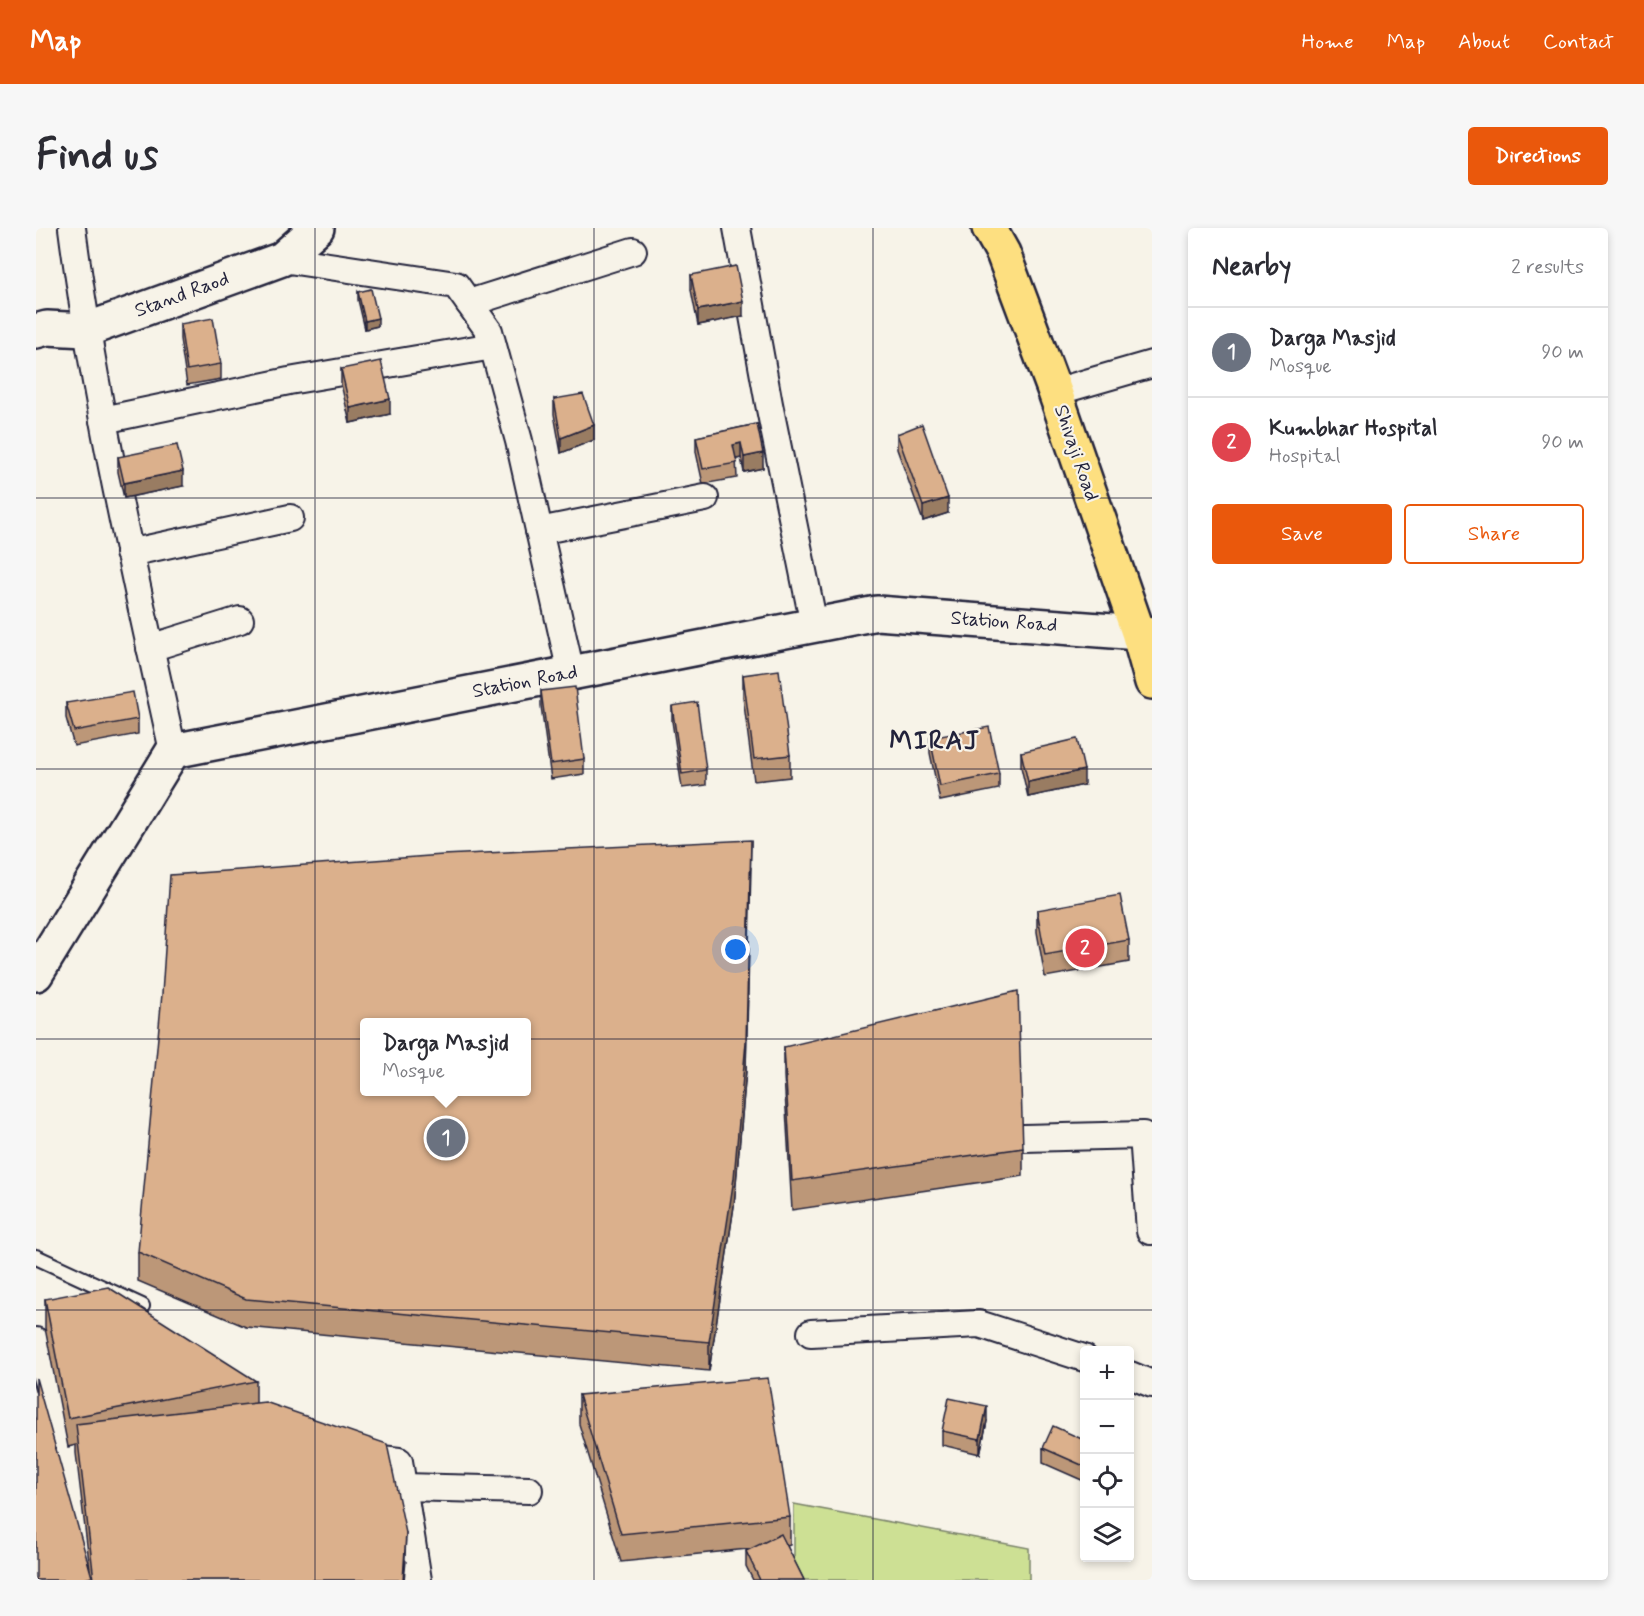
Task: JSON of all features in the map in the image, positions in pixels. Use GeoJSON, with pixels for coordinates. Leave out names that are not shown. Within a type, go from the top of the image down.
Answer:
{"type":"FeatureCollection","features":[{"type":"Feature","properties":{"kind":"main road","name":"Stand Raod"},"geometry":{"type":"LineString","coordinates":[[36,331],[46,328],[86,330],[282,259],[317,228]]}},
{"type":"Feature","properties":{"kind":"main road","name":"Shivaji Road"},"geometry":{"type":"LineString","coordinates":[[989,228],[1003,253],[1145,633],[1152,682]]}},
{"type":"Feature","properties":{"kind":"main road","name":"Station Road"},"geometry":{"type":"LineString","coordinates":[[173,752],[877,613],[1145,633]]}},
{"type":"Feature","properties":{"kind":"main road"},"geometry":{"type":"LineString","coordinates":[[36,974],[173,752]]}},
{"type":"Feature","properties":{"kind":"street"},"geometry":{"type":"LineString","coordinates":[[72,228],[86,330],[103,420],[129,553],[173,752]]}},
{"type":"Feature","properties":{"kind":"street"},"geometry":{"type":"LineString","coordinates":[[736,228],[814,625]]}},
{"type":"Feature","properties":{"kind":"street"},"geometry":{"type":"LineString","coordinates":[[469,303],[633,251]]}},
{"type":"Feature","properties":{"kind":"street"},"geometry":{"type":"LineString","coordinates":[[282,259],[456,285],[489,331],[519,441],[571,673]]}},
{"type":"Feature","properties":{"kind":"street"},"geometry":{"type":"LineString","coordinates":[[103,420],[289,381],[493,346]]}},
{"type":"Feature","properties":{"kind":"street"},"geometry":{"type":"LineString","coordinates":[[1055,392],[1152,364]]}},
{"type":"Feature","properties":{"kind":"street"},"geometry":{"type":"LineString","coordinates":[[539,531],[705,498]]}},
{"type":"Feature","properties":{"kind":"street"},"geometry":{"type":"LineString","coordinates":[[129,553],[290,518]]}},
{"type":"Feature","properties":{"kind":"street"},"geometry":{"type":"LineString","coordinates":[[150,648],[240,620]]}},
{"type":"Feature","properties":{"kind":"street"},"geometry":{"type":"LineString","coordinates":[[1024,1138],[1143,1135],[1150,1231],[1152,1231]]}},
{"type":"Feature","properties":{"kind":"street"},"geometry":{"type":"LineString","coordinates":[[812,1333],[979,1324],[1080,1357]]}},
{"type":"Feature","properties":{"kind":"street"},"geometry":{"type":"LineString","coordinates":[[36,1341],[66,1448],[79,1580]]}},
{"type":"Feature","properties":{"kind":"street"},"geometry":{"type":"LineString","coordinates":[[1134,1377],[1152,1384]]}},
{"type":"Feature","properties":{"kind":"street"},"geometry":{"type":"LineString","coordinates":[[66,1448],[134,1439]]}},
{"type":"Feature","properties":{"kind":"street"},"geometry":{"type":"LineString","coordinates":[[329,1448],[338,1454],[399,1461],[418,1580]]}},
{"type":"Feature","properties":{"kind":"street"},"geometry":{"type":"LineString","coordinates":[[403,1487],[530,1490]]}},
{"type":"Feature","properties":{"kind":"lane"},"geometry":{"type":"LineString","coordinates":[[36,1257],[142,1306]]}},
{"type":"Feature","properties":{"kind":"green space"},"geometry":{"type":"Polygon","coordinates":[[[794,1504],[1029,1548],[1029,1580],[794,1580],[794,1504]]]}},
{"type":"Feature","properties":{"kind":"building"},"geometry":{"type":"Polygon","coordinates":[[[736,266],[743,301],[698,310],[691,275],[736,266]]]}},
{"type":"Feature","properties":{"kind":"building"},"geometry":{"type":"Polygon","coordinates":[[[371,289],[378,318],[365,321],[358,292],[371,289]]]}},
{"type":"Feature","properties":{"kind":"building"},"geometry":{"type":"Polygon","coordinates":[[[213,318],[221,364],[187,370],[180,324],[213,318]]]}},
{"type":"Feature","properties":{"kind":"building"},"geometry":{"type":"Polygon","coordinates":[[[381,361],[390,399],[350,408],[341,369],[381,361]]]}},
{"type":"Feature","properties":{"kind":"building"},"geometry":{"type":"Polygon","coordinates":[[[583,394],[594,425],[561,438],[554,399],[583,394]]]}},
{"type":"Feature","properties":{"kind":"building"},"geometry":{"type":"Polygon","coordinates":[[[757,424],[763,453],[744,457],[741,443],[733,445],[737,463],[703,469],[696,437],[757,424]]]}},
{"type":"Feature","properties":{"kind":"building"},"geometry":{"type":"Polygon","coordinates":[[[922,424],[948,498],[923,506],[897,434],[922,424]]]}},
{"type":"Feature","properties":{"kind":"building"},"geometry":{"type":"Polygon","coordinates":[[[177,445],[183,471],[124,483],[118,457],[177,445]]]}},
{"type":"Feature","properties":{"kind":"building"},"geometry":{"type":"Polygon","coordinates":[[[779,670],[790,755],[754,759],[743,675],[779,670]]]}},
{"type":"Feature","properties":{"kind":"building"},"geometry":{"type":"Polygon","coordinates":[[[575,687],[584,759],[551,764],[541,691],[575,687]]]}},
{"type":"Feature","properties":{"kind":"building"},"geometry":{"type":"Polygon","coordinates":[[[133,692],[138,719],[74,731],[66,703],[133,692]]]}},
{"type":"Feature","properties":{"kind":"building"},"geometry":{"type":"Polygon","coordinates":[[[697,702],[706,770],[682,774],[672,706],[697,702]]]}},
{"type":"Feature","properties":{"kind":"building"},"geometry":{"type":"Polygon","coordinates":[[[989,727],[999,774],[940,786],[930,738],[989,727]]]}},
{"type":"Feature","properties":{"kind":"building"},"geometry":{"type":"Polygon","coordinates":[[[1077,739],[1084,770],[1028,782],[1021,752],[1077,739]]]}},
{"type":"Feature","properties":{"kind":"building"},"geometry":{"type":"Polygon","coordinates":[[[751,840],[746,1042],[734,1178],[709,1342],[246,1299],[138,1252],[162,994],[170,875],[443,855],[751,840]]]}},
{"type":"Feature","properties":{"kind":"building"},"geometry":{"type":"Polygon","coordinates":[[[1120,895],[1129,940],[1045,955],[1037,910],[1120,895]]]}},
{"type":"Feature","properties":{"kind":"building"},"geometry":{"type":"Polygon","coordinates":[[[1018,991],[1023,1148],[792,1181],[784,1047],[1018,991]]]}},
{"type":"Feature","properties":{"kind":"building"},"geometry":{"type":"Polygon","coordinates":[[[108,1287],[256,1381],[68,1418],[45,1299],[108,1287]]]}},
{"type":"Feature","properties":{"kind":"building"},"geometry":{"type":"Polygon","coordinates":[[[36,1378],[92,1577],[81,1580],[36,1580],[36,1378]]]}},
{"type":"Feature","properties":{"kind":"building"},"geometry":{"type":"Polygon","coordinates":[[[768,1378],[790,1517],[621,1534],[579,1395],[768,1378]]]}},
{"type":"Feature","properties":{"kind":"building"},"geometry":{"type":"Polygon","coordinates":[[[949,1398],[987,1406],[980,1439],[942,1431],[949,1398]]]}},
{"type":"Feature","properties":{"kind":"building"},"geometry":{"type":"Polygon","coordinates":[[[265,1402],[387,1444],[406,1533],[403,1580],[94,1580],[76,1424],[265,1402]]]}},
{"type":"Feature","properties":{"kind":"building"},"geometry":{"type":"Polygon","coordinates":[[[1053,1426],[1080,1438],[1080,1464],[1043,1448],[1053,1426]]]}},
{"type":"Feature","properties":{"kind":"building"},"geometry":{"type":"Polygon","coordinates":[[[781,1534],[804,1580],[760,1580],[746,1551],[781,1534]]]}},
{"type":"Feature","properties":{"kind":"place","name":"Kumbhar Hospital"},"geometry":{"type":"Point","coordinates":[1085,948]}},
{"type":"Feature","properties":{"kind":"place","name":"Darga Masjid"},"geometry":{"type":"Point","coordinates":[446,1138]}},
{"type":"Feature","properties":{"kind":"district","name":"MIRAJ"},"geometry":{"type":"Point","coordinates":[935,742]}}]}
